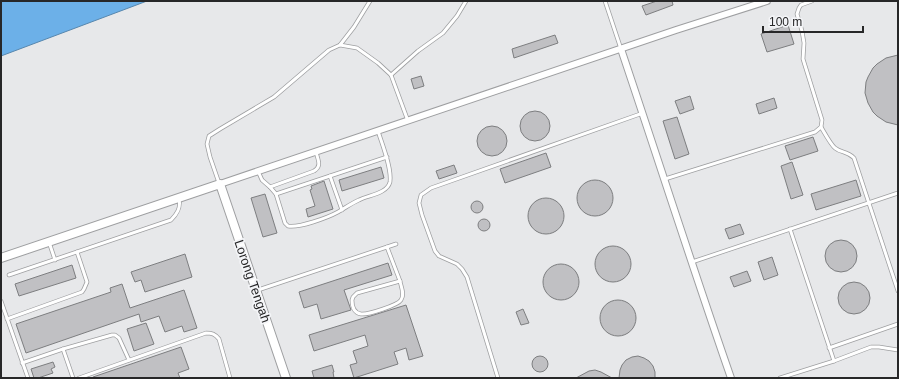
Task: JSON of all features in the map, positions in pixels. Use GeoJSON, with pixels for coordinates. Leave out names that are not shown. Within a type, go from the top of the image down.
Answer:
{"type":"FeatureCollection","features":[{"type":"Feature","properties":{"kind":"street"},"geometry":{"type":"LineString","coordinates":[[1,258],[676,30],[768,1]]}},
{"type":"Feature","properties":{"kind":"street"},"geometry":{"type":"LineString","coordinates":[[621,49],[731,378]]}},
{"type":"Feature","properties":{"kind":"street","name":"Lorong Tengah"},"geometry":{"type":"LineString","coordinates":[[220,184],[286,378]]}},
{"type":"Feature","properties":{"kind":"lane"},"geometry":{"type":"LineString","coordinates":[[220,184],[207,144],[209,136],[274,97],[329,50],[340,45],[354,27],[370,1]]}},
{"type":"Feature","properties":{"kind":"lane"},"geometry":{"type":"LineString","coordinates":[[391,75],[418,51],[443,33],[457,16],[466,1]]}},
{"type":"Feature","properties":{"kind":"lane"},"geometry":{"type":"LineString","coordinates":[[605,1],[621,49]]}},
{"type":"Feature","properties":{"kind":"lane"},"geometry":{"type":"LineString","coordinates":[[665,179],[815,132],[820,127],[822,120],[803,59],[804,43],[797,14],[801,5],[812,1]]}},
{"type":"Feature","properties":{"kind":"lane"},"geometry":{"type":"LineString","coordinates":[[340,45],[357,48],[378,63],[391,75],[408,121]]}},
{"type":"Feature","properties":{"kind":"lane"},"geometry":{"type":"LineString","coordinates":[[498,378],[467,277],[462,268],[457,264],[439,256],[435,251],[419,203],[421,195],[431,188],[643,113]]}},
{"type":"Feature","properties":{"kind":"lane"},"geometry":{"type":"LineString","coordinates":[[820,127],[835,148],[850,154],[854,158],[898,291]]}},
{"type":"Feature","properties":{"kind":"lane"},"geometry":{"type":"LineString","coordinates":[[258,171],[262,180],[276,194],[284,223],[292,227],[301,226],[337,213],[363,198],[381,192],[387,188],[390,182],[390,176],[387,158],[378,131]]}},
{"type":"Feature","properties":{"kind":"lane"},"geometry":{"type":"LineString","coordinates":[[270,187],[318,169],[319,166],[316,152]]}},
{"type":"Feature","properties":{"kind":"lane"},"geometry":{"type":"LineString","coordinates":[[276,194],[387,158]]}},
{"type":"Feature","properties":{"kind":"lane"},"geometry":{"type":"LineString","coordinates":[[330,176],[342,210]]}},
{"type":"Feature","properties":{"kind":"lane"},"geometry":{"type":"LineString","coordinates":[[692,262],[898,193]]}},
{"type":"Feature","properties":{"kind":"lane"},"geometry":{"type":"LineString","coordinates":[[10,275],[170,220],[175,216],[180,208],[178,198]]}},
{"type":"Feature","properties":{"kind":"lane"},"geometry":{"type":"LineString","coordinates":[[790,229],[834,361]]}},
{"type":"Feature","properties":{"kind":"lane"},"geometry":{"type":"LineString","coordinates":[[49,242],[55,260]]}},
{"type":"Feature","properties":{"kind":"lane"},"geometry":{"type":"LineString","coordinates":[[256,291],[396,244]]}},
{"type":"Feature","properties":{"kind":"lane"},"geometry":{"type":"LineString","coordinates":[[388,247],[400,281],[403,295],[402,298],[398,303],[365,314],[357,313],[354,310],[352,300],[357,293],[400,281]]}},
{"type":"Feature","properties":{"kind":"lane"},"geometry":{"type":"LineString","coordinates":[[7,318],[82,292],[87,282],[77,252]]}},
{"type":"Feature","properties":{"kind":"lane"},"geometry":{"type":"LineString","coordinates":[[1,302],[28,378]]}},
{"type":"Feature","properties":{"kind":"lane"},"geometry":{"type":"LineString","coordinates":[[829,348],[898,324]]}},
{"type":"Feature","properties":{"kind":"lane"},"geometry":{"type":"LineString","coordinates":[[79,378],[206,333],[217,336],[219,339],[230,378]]}},
{"type":"Feature","properties":{"kind":"lane"},"geometry":{"type":"LineString","coordinates":[[22,363],[63,349],[115,335],[119,338],[129,360]]}},
{"type":"Feature","properties":{"kind":"lane"},"geometry":{"type":"LineString","coordinates":[[780,378],[871,348],[879,347],[898,350]]}},
{"type":"Feature","properties":{"kind":"lane"},"geometry":{"type":"LineString","coordinates":[[63,349],[73,378]]}},
{"type":"Feature","properties":{"kind":"water"},"geometry":{"type":"Polygon","coordinates":[[[1,1],[147,1],[1,56],[1,1]]]}},
{"type":"Feature","properties":{"kind":"building"},"geometry":{"type":"Polygon","coordinates":[[[657,1],[672,1],[673,5],[646,15],[642,6],[657,1]]]}},
{"type":"Feature","properties":{"kind":"building"},"geometry":{"type":"Polygon","coordinates":[[[788,25],[794,44],[767,52],[761,34],[788,25]]]}},
{"type":"Feature","properties":{"kind":"building"},"geometry":{"type":"Polygon","coordinates":[[[555,35],[558,43],[514,58],[512,49],[555,35]]]}},
{"type":"Feature","properties":{"kind":"building"},"geometry":{"type":"Polygon","coordinates":[[[898,55],[898,125],[886,122],[877,116],[868,103],[865,93],[866,82],[873,68],[886,58],[898,55]]]}},
{"type":"Feature","properties":{"kind":"building"},"geometry":{"type":"Polygon","coordinates":[[[421,76],[424,86],[414,89],[411,79],[421,76]]]}},
{"type":"Feature","properties":{"kind":"building"},"geometry":{"type":"Polygon","coordinates":[[[690,96],[694,109],[680,114],[675,101],[690,96]]]}},
{"type":"Feature","properties":{"kind":"building"},"geometry":{"type":"Polygon","coordinates":[[[774,98],[777,108],[759,114],[756,104],[774,98]]]}},
{"type":"Feature","properties":{"kind":"building"},"geometry":{"type":"Polygon","coordinates":[[[535,111],[546,115],[550,126],[546,137],[535,141],[524,137],[520,126],[524,115],[535,111]]]}},
{"type":"Feature","properties":{"kind":"building"},"geometry":{"type":"Polygon","coordinates":[[[677,117],[689,154],[675,159],[663,121],[677,117]]]}},
{"type":"Feature","properties":{"kind":"building"},"geometry":{"type":"Polygon","coordinates":[[[492,126],[503,130],[507,141],[503,152],[492,156],[481,152],[477,141],[481,130],[492,126]]]}},
{"type":"Feature","properties":{"kind":"building"},"geometry":{"type":"Polygon","coordinates":[[[813,137],[818,151],[790,160],[785,146],[813,137]]]}},
{"type":"Feature","properties":{"kind":"building"},"geometry":{"type":"Polygon","coordinates":[[[546,153],[551,167],[505,183],[500,169],[546,153]]]}},
{"type":"Feature","properties":{"kind":"building"},"geometry":{"type":"Polygon","coordinates":[[[792,162],[803,195],[791,199],[781,166],[792,162]]]}},
{"type":"Feature","properties":{"kind":"building"},"geometry":{"type":"Polygon","coordinates":[[[454,165],[457,173],[439,179],[436,171],[454,165]]]}},
{"type":"Feature","properties":{"kind":"building"},"geometry":{"type":"Polygon","coordinates":[[[381,167],[384,178],[342,191],[339,180],[381,167]]]}},
{"type":"Feature","properties":{"kind":"building"},"geometry":{"type":"Polygon","coordinates":[[[595,180],[608,185],[613,198],[608,211],[595,216],[582,211],[577,198],[582,185],[595,180]]]}},
{"type":"Feature","properties":{"kind":"building"},"geometry":{"type":"Polygon","coordinates":[[[856,180],[861,196],[816,210],[811,194],[856,180]]]}},
{"type":"Feature","properties":{"kind":"building"},"geometry":{"type":"Polygon","coordinates":[[[324,181],[333,209],[308,217],[306,209],[315,206],[310,190],[312,189],[311,186],[324,181]]]}},
{"type":"Feature","properties":{"kind":"building"},"geometry":{"type":"Polygon","coordinates":[[[265,194],[277,233],[263,237],[251,198],[265,194]]]}},
{"type":"Feature","properties":{"kind":"building"},"geometry":{"type":"Polygon","coordinates":[[[546,198],[559,203],[564,216],[559,229],[546,234],[533,229],[528,216],[533,203],[546,198]]]}},
{"type":"Feature","properties":{"kind":"building"},"geometry":{"type":"Polygon","coordinates":[[[475,201],[479,201],[483,207],[479,213],[475,213],[471,209],[471,205],[475,201]]]}},
{"type":"Feature","properties":{"kind":"building"},"geometry":{"type":"Polygon","coordinates":[[[482,219],[486,219],[490,225],[486,231],[482,231],[478,227],[478,223],[482,219]]]}},
{"type":"Feature","properties":{"kind":"building"},"geometry":{"type":"Polygon","coordinates":[[[740,224],[744,234],[729,239],[725,229],[740,224]]]}},
{"type":"Feature","properties":{"kind":"building"},"geometry":{"type":"Polygon","coordinates":[[[838,240],[844,240],[854,247],[857,256],[856,262],[850,269],[844,272],[838,272],[828,265],[825,259],[825,253],[832,243],[838,240]]]}},
{"type":"Feature","properties":{"kind":"building"},"geometry":{"type":"Polygon","coordinates":[[[613,246],[626,251],[631,264],[626,277],[613,282],[600,277],[595,264],[600,251],[613,246]]]}},
{"type":"Feature","properties":{"kind":"building"},"geometry":{"type":"Polygon","coordinates":[[[185,254],[192,277],[145,292],[141,280],[135,282],[131,272],[185,254]]]}},
{"type":"Feature","properties":{"kind":"building"},"geometry":{"type":"Polygon","coordinates":[[[772,257],[778,275],[764,280],[758,262],[772,257]]]}},
{"type":"Feature","properties":{"kind":"building"},"geometry":{"type":"Polygon","coordinates":[[[388,263],[392,275],[344,290],[351,310],[321,319],[317,304],[304,308],[299,292],[388,263]]]}},
{"type":"Feature","properties":{"kind":"building"},"geometry":{"type":"Polygon","coordinates":[[[561,264],[574,269],[579,282],[574,295],[561,300],[548,295],[543,282],[548,269],[561,264]]]}},
{"type":"Feature","properties":{"kind":"building"},"geometry":{"type":"Polygon","coordinates":[[[72,265],[76,278],[19,296],[15,284],[72,265]]]}},
{"type":"Feature","properties":{"kind":"building"},"geometry":{"type":"Polygon","coordinates":[[[747,271],[751,281],[734,287],[730,277],[747,271]]]}},
{"type":"Feature","properties":{"kind":"building"},"geometry":{"type":"Polygon","coordinates":[[[851,282],[857,282],[867,289],[870,298],[869,304],[863,311],[857,314],[851,314],[841,307],[838,301],[838,295],[845,285],[851,282]]]}},
{"type":"Feature","properties":{"kind":"building"},"geometry":{"type":"Polygon","coordinates":[[[122,284],[130,308],[184,290],[197,328],[184,332],[182,326],[165,332],[159,316],[141,322],[139,314],[26,353],[16,324],[111,292],[110,288],[122,284]]]}},
{"type":"Feature","properties":{"kind":"building"},"geometry":{"type":"Polygon","coordinates":[[[618,300],[631,305],[636,318],[631,331],[618,336],[605,331],[600,318],[605,305],[618,300]]]}},
{"type":"Feature","properties":{"kind":"building"},"geometry":{"type":"Polygon","coordinates":[[[406,305],[423,356],[409,360],[406,348],[394,352],[398,364],[354,378],[350,365],[357,363],[353,351],[368,346],[365,335],[314,351],[309,335],[406,305]]]}},
{"type":"Feature","properties":{"kind":"building"},"geometry":{"type":"Polygon","coordinates":[[[523,309],[529,323],[521,325],[516,312],[523,309]]]}},
{"type":"Feature","properties":{"kind":"building"},"geometry":{"type":"Polygon","coordinates":[[[146,323],[154,344],[134,351],[127,329],[146,323]]]}},
{"type":"Feature","properties":{"kind":"building"},"geometry":{"type":"Polygon","coordinates":[[[181,347],[189,369],[178,373],[180,378],[93,378],[93,377],[181,347]]]}},
{"type":"Feature","properties":{"kind":"building"},"geometry":{"type":"Polygon","coordinates":[[[540,356],[546,358],[548,364],[546,370],[540,372],[534,370],[532,364],[534,358],[540,356]]]}},
{"type":"Feature","properties":{"kind":"building"},"geometry":{"type":"Polygon","coordinates":[[[638,356],[649,361],[653,366],[655,378],[619,378],[620,370],[626,360],[638,356]]]}},
{"type":"Feature","properties":{"kind":"building"},"geometry":{"type":"Polygon","coordinates":[[[53,362],[55,367],[51,369],[53,373],[34,378],[31,369],[53,362]]]}},
{"type":"Feature","properties":{"kind":"building"},"geometry":{"type":"Polygon","coordinates":[[[332,365],[334,378],[314,378],[312,371],[332,365]]]}},
{"type":"Feature","properties":{"kind":"building"},"geometry":{"type":"Polygon","coordinates":[[[595,370],[612,378],[576,378],[589,371],[595,370]]]}}]}
